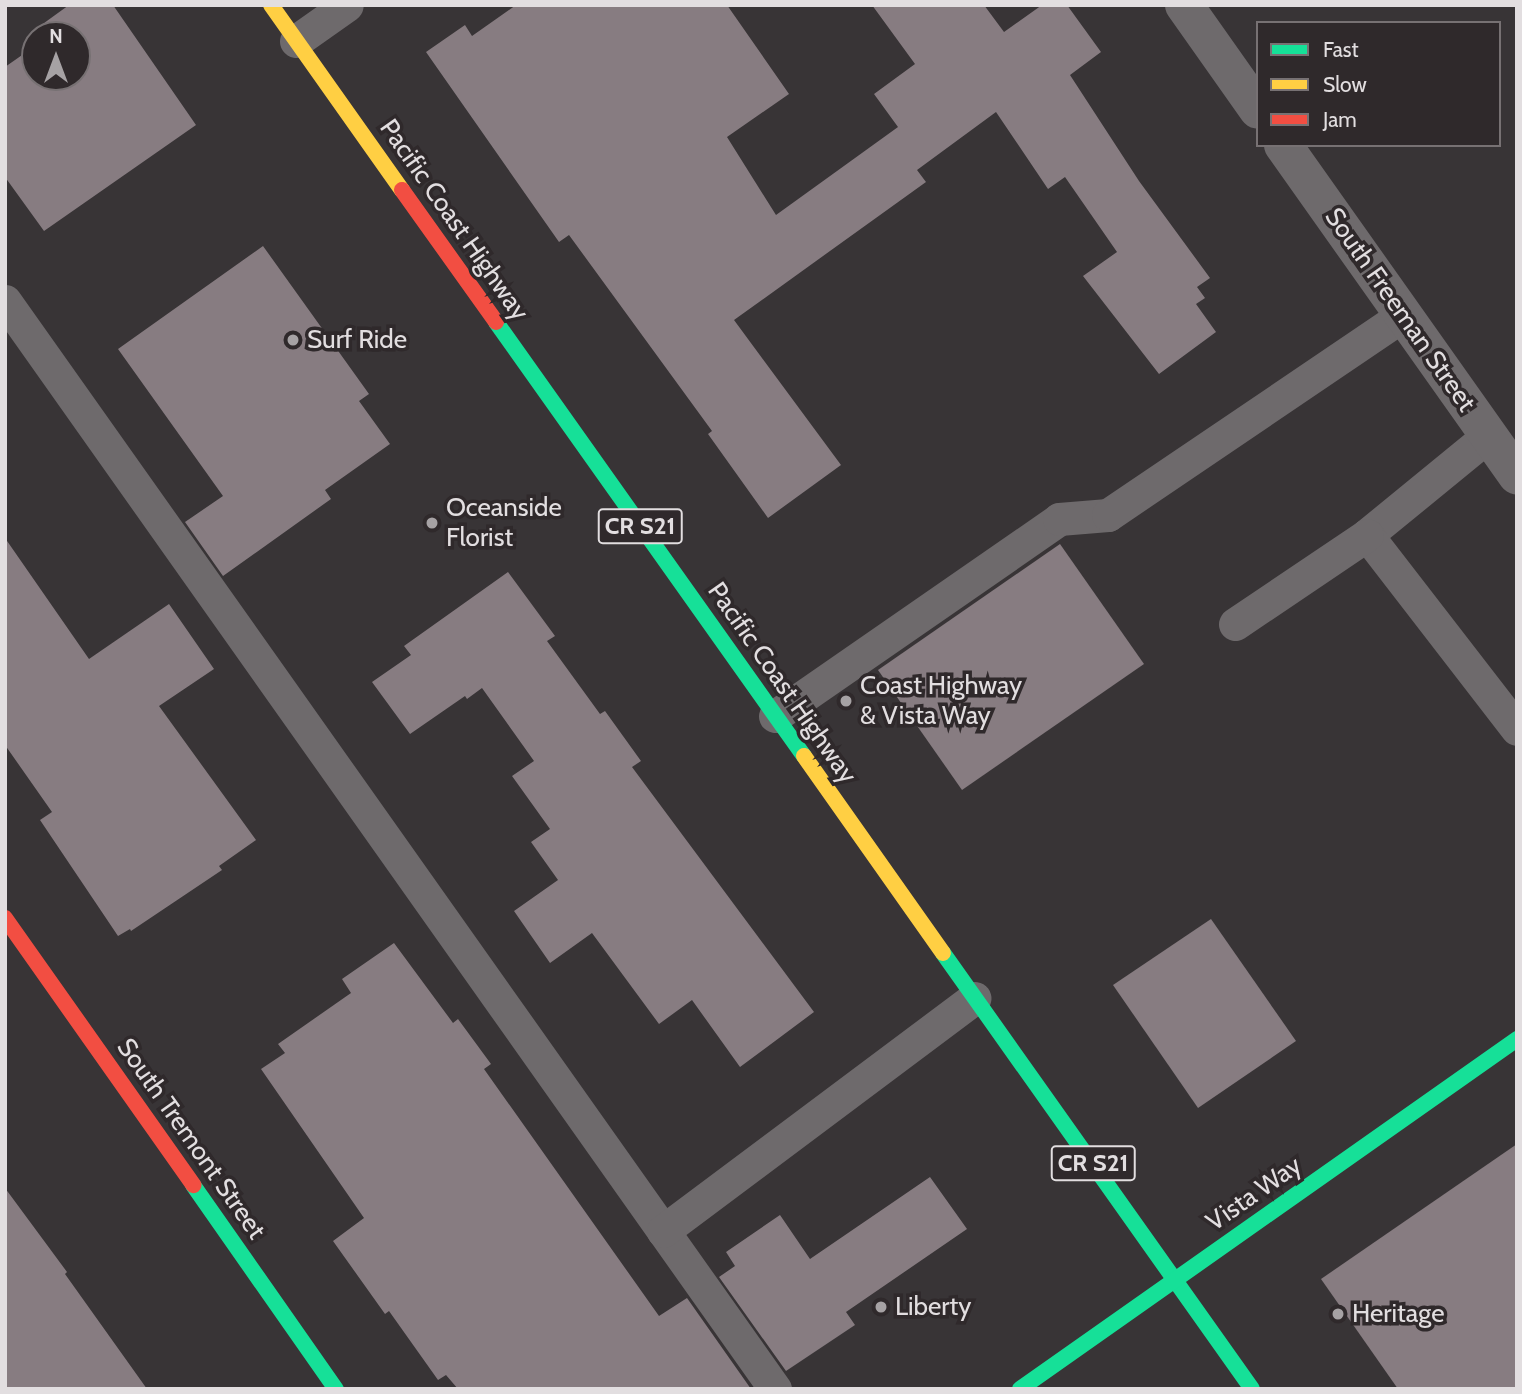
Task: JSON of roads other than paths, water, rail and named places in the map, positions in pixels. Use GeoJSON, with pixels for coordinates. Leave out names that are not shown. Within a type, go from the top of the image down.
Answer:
{"type":"FeatureCollection","features":[{"type":"Feature","properties":{"kind":"main road","name":"Pacific Coast Highway"},"geometry":{"type":"LineString","coordinates":[[271,5],[1252,1389]]}},
{"type":"Feature","properties":{"kind":"main road","name":"South Tremont Street"},"geometry":{"type":"LineString","coordinates":[[5,918],[336,1389]]}},
{"type":"Feature","properties":{"kind":"main road","name":"Vista Way"},"geometry":{"type":"LineString","coordinates":[[1020,1389],[1517,1039]]}},
{"type":"Feature","properties":{"kind":"street"},"geometry":{"type":"LineString","coordinates":[[1184,5],[1256,107]]}},
{"type":"Feature","properties":{"kind":"street","name":"South Freeman Street"},"geometry":{"type":"LineString","coordinates":[[1284,147],[1517,475]]}},
{"type":"Feature","properties":{"kind":"lane"},"geometry":{"type":"LineString","coordinates":[[296,41],[347,5]]}},
{"type":"Feature","properties":{"kind":"lane"},"geometry":{"type":"LineString","coordinates":[[5,301],[775,1389]]}},
{"type":"Feature","properties":{"kind":"lane"},"geometry":{"type":"LineString","coordinates":[[775,716],[1059,519],[1108,515],[1403,315]]}},
{"type":"Feature","properties":{"kind":"lane"},"geometry":{"type":"LineString","coordinates":[[1235,624],[1367,535],[1489,435]]}},
{"type":"Feature","properties":{"kind":"lane"},"geometry":{"type":"LineString","coordinates":[[1367,535],[1517,729]]}},
{"type":"Feature","properties":{"kind":"lane"},"geometry":{"type":"LineString","coordinates":[[663,1231],[975,998]]}},
{"type":"Feature","properties":{"kind":"place","name":"Surf Ride"},"geometry":{"type":"Point","coordinates":[293,340]}},
{"type":"Feature","properties":{"kind":"place","name":"Oceanside Florist"},"geometry":{"type":"Point","coordinates":[432,523]}},
{"type":"Feature","properties":{"kind":"place","name":"Coast Highway & Vista Way"},"geometry":{"type":"Point","coordinates":[846,701]}},
{"type":"Feature","properties":{"kind":"place","name":"Liberty"},"geometry":{"type":"Point","coordinates":[881,1307]}},
{"type":"Feature","properties":{"kind":"place","name":"Heritage"},"geometry":{"type":"Point","coordinates":[1338,1314]}}]}
